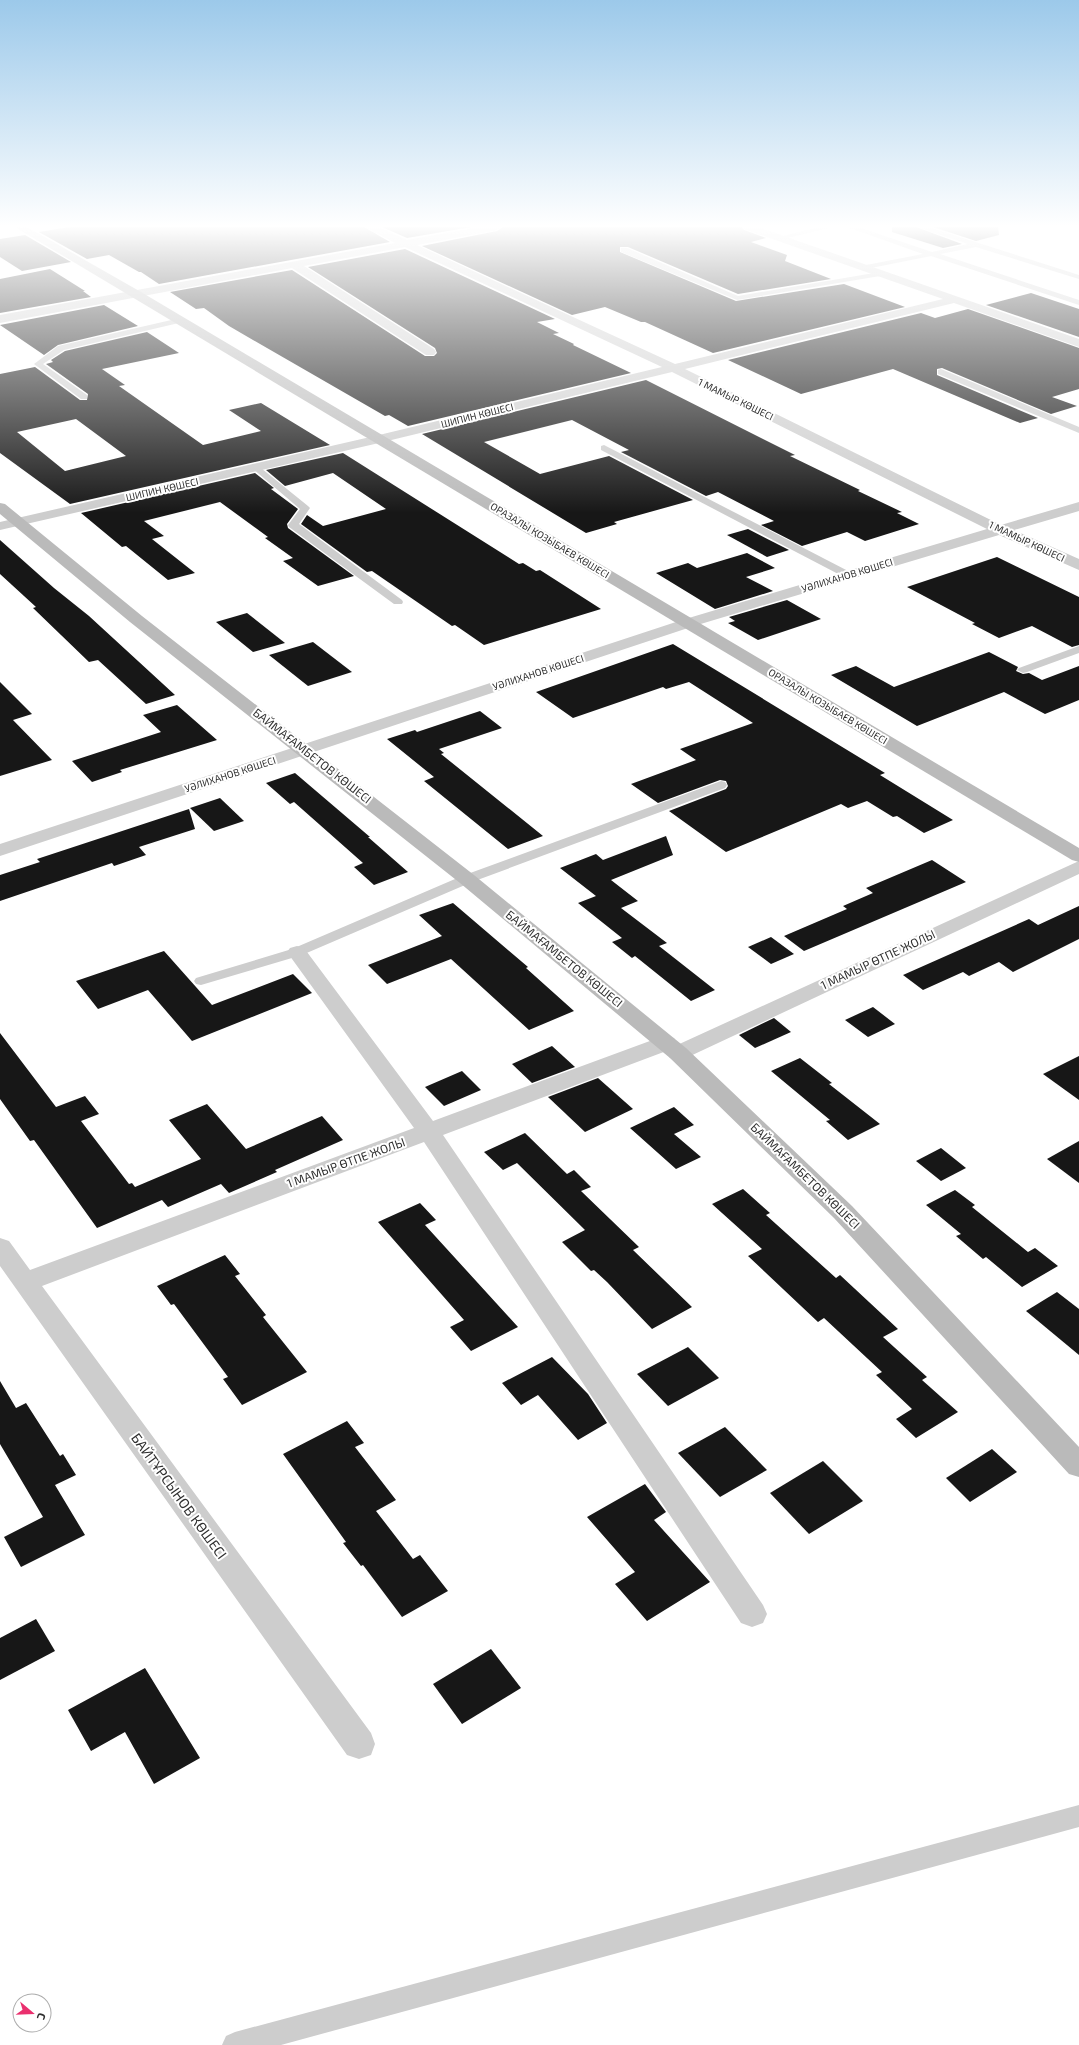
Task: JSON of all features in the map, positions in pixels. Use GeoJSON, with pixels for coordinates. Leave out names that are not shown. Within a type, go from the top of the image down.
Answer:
{"type":"FeatureCollection","features":[{"type":"Feature","properties":{"kind":"street","name":"ОРАЗАЛЫ ҚОЗЫБАЕВ КӨШЕСІ"},"geometry":{"type":"LineString","coordinates":[[184,322],[1079,856]]}},
{"type":"Feature","properties":{"kind":"street"},"geometry":{"type":"LineString","coordinates":[[385,322],[430,352]]}},
{"type":"Feature","properties":{"kind":"street","name":"1 МАМЫР КӨШЕСІ"},"geometry":{"type":"LineString","coordinates":[[576,322],[672,367],[999,529],[1079,565]]}},
{"type":"Feature","properties":{"kind":"street","name":"ШИПИН КӨШЕСІ"},"geometry":{"type":"LineString","coordinates":[[9,524],[379,438],[859,322]]}},
{"type":"Feature","properties":{"kind":"street"},"geometry":{"type":"LineString","coordinates":[[1021,322],[1077,341]]}},
{"type":"Feature","properties":{"kind":"street","name":"УӘЛИХАНОВ КӨШЕСІ"},"geometry":{"type":"LineString","coordinates":[[0,850],[688,623],[1079,506]]}},
{"type":"Feature","properties":{"kind":"street","name":"БАЙМАҒАМБЕТОВ КӨШЕСІ"},"geometry":{"type":"LineString","coordinates":[[0,507],[9,524],[136,618],[305,750],[467,879],[672,1048],[843,1212],[1079,1466]]}},
{"type":"Feature","properties":{"kind":"street","name":"1 МАМЫР ӨТПЕ ЖОЛЫ"},"geometry":{"type":"LineString","coordinates":[[26,1282],[429,1132],[672,1048],[1079,867]]}},
{"type":"Feature","properties":{"kind":"street"},"geometry":{"type":"LineString","coordinates":[[297,952],[429,1132],[752,1614]]}},
{"type":"Feature","properties":{"kind":"street","name":"БАЙТҰРСЫНОВ КӨШЕСІ"},"geometry":{"type":"LineString","coordinates":[[0,1246],[359,1744]]}},
{"type":"Feature","properties":{"kind":"lane"},"geometry":{"type":"LineString","coordinates":[[84,397],[38,364],[61,348],[170,322]]}},
{"type":"Feature","properties":{"kind":"lane"},"geometry":{"type":"LineString","coordinates":[[941,372],[1079,430]]}},
{"type":"Feature","properties":{"kind":"lane"},"geometry":{"type":"LineString","coordinates":[[604,448],[848,574]]}},
{"type":"Feature","properties":{"kind":"lane"},"geometry":{"type":"LineString","coordinates":[[256,467],[305,508],[293,525],[398,602]]}},
{"type":"Feature","properties":{"kind":"lane"},"geometry":{"type":"LineString","coordinates":[[1023,670],[1079,649]]}},
{"type":"Feature","properties":{"kind":"lane"},"geometry":{"type":"LineString","coordinates":[[201,981],[297,952],[467,879],[721,785]]}},
{"type":"Feature","properties":{"kind":"lane"},"geometry":{"type":"LineString","coordinates":[[235,2045],[285,2038],[1079,1816]]}},
{"type":"Feature","properties":{"kind":"building"},"geometry":{"type":"Polygon","coordinates":[[[13,322],[132,322],[138,326],[58,345],[44,355],[0,325],[13,322]]]}},
{"type":"Feature","properties":{"kind":"building"},"geometry":{"type":"Polygon","coordinates":[[[224,322],[373,322],[425,356],[434,356],[437,353],[435,348],[395,322],[538,322],[559,333],[553,334],[574,344],[573,345],[631,373],[408,426],[389,415],[385,416],[224,322]]]}},
{"type":"Feature","properties":{"kind":"building"},"geometry":{"type":"Polygon","coordinates":[[[646,322],[841,322],[713,353],[646,322]]]}},
{"type":"Feature","properties":{"kind":"building"},"geometry":{"type":"Polygon","coordinates":[[[882,322],[1006,322],[1079,348],[1079,389],[1052,397],[1077,406],[1051,414],[942,368],[937,369],[937,375],[1038,418],[1020,423],[893,369],[801,394],[728,360],[882,322]]]}},
{"type":"Feature","properties":{"kind":"building"},"geometry":{"type":"Polygon","coordinates":[[[1037,322],[1079,322],[1079,337],[1037,322]]]}},
{"type":"Feature","properties":{"kind":"building"},"geometry":{"type":"Polygon","coordinates":[[[147,332],[179,353],[102,369],[125,385],[119,386],[203,445],[261,431],[229,410],[261,403],[330,445],[70,504],[0,453],[0,374],[35,367],[80,400],[87,400],[88,394],[46,364],[53,362],[51,360],[65,351],[147,332]],[[76,419],[17,432],[65,471],[126,456],[76,419]]]}},
{"type":"Feature","properties":{"kind":"building"},"geometry":{"type":"Polygon","coordinates":[[[646,380],[795,455],[790,456],[902,512],[897,513],[919,524],[865,541],[847,532],[802,546],[761,525],[774,521],[718,492],[706,496],[621,452],[629,450],[572,420],[484,442],[540,474],[609,456],[693,500],[614,522],[617,524],[586,533],[422,434],[646,380]]]}},
{"type":"Feature","properties":{"kind":"building"},"geometry":{"type":"Polygon","coordinates":[[[343,453],[519,564],[523,563],[536,571],[540,570],[601,609],[484,645],[455,625],[452,626],[372,571],[367,572],[301,524],[307,515],[323,526],[386,509],[333,473],[285,486],[266,470],[343,453]]]}},
{"type":"Feature","properties":{"kind":"building"},"geometry":{"type":"Polygon","coordinates":[[[255,473],[274,488],[271,489],[298,509],[287,524],[288,528],[354,576],[318,586],[283,561],[293,558],[265,538],[268,537],[220,502],[144,521],[164,536],[152,539],[195,573],[168,580],[126,546],[122,547],[81,513],[255,473]]]}},
{"type":"Feature","properties":{"kind":"building"},"geometry":{"type":"Polygon","coordinates":[[[748,529],[789,550],[767,557],[727,535],[748,529]]]}},
{"type":"Feature","properties":{"kind":"building"},"geometry":{"type":"Polygon","coordinates":[[[0,540],[54,588],[89,616],[175,695],[146,704],[98,660],[89,662],[33,608],[36,607],[0,574],[0,540]]]}},
{"type":"Feature","properties":{"kind":"building"},"geometry":{"type":"Polygon","coordinates":[[[747,553],[775,568],[746,577],[773,591],[715,609],[656,573],[688,563],[697,568],[747,553]]]}},
{"type":"Feature","properties":{"kind":"building"},"geometry":{"type":"Polygon","coordinates":[[[997,557],[1079,597],[1079,645],[1072,647],[1032,626],[999,638],[972,624],[975,623],[907,587],[997,557]]]}},
{"type":"Feature","properties":{"kind":"building"},"geometry":{"type":"Polygon","coordinates":[[[787,600],[821,619],[758,640],[728,623],[735,621],[729,617],[787,600]]]}},
{"type":"Feature","properties":{"kind":"building"},"geometry":{"type":"Polygon","coordinates":[[[247,613],[285,643],[253,652],[216,622],[247,613]]]}},
{"type":"Feature","properties":{"kind":"building"},"geometry":{"type":"Polygon","coordinates":[[[313,642],[352,672],[308,686],[269,655],[313,642]]]}},
{"type":"Feature","properties":{"kind":"building"},"geometry":{"type":"Polygon","coordinates":[[[673,644],[885,773],[880,775],[953,820],[924,833],[897,816],[893,817],[867,801],[848,808],[841,804],[726,852],[669,811],[726,789],[728,786],[726,781],[720,780],[658,803],[631,784],[696,760],[680,749],[753,723],[689,682],[666,689],[663,687],[573,718],[536,692],[673,644]]]}},
{"type":"Feature","properties":{"kind":"building"},"geometry":{"type":"Polygon","coordinates":[[[989,652],[1018,667],[1016,671],[1023,674],[1029,673],[1042,680],[1079,666],[1079,700],[1045,714],[1004,692],[917,726],[831,675],[856,666],[894,687],[989,652]]]}},
{"type":"Feature","properties":{"kind":"building"},"geometry":{"type":"Polygon","coordinates":[[[0,682],[32,714],[13,720],[52,760],[0,776],[0,682]]]}},
{"type":"Feature","properties":{"kind":"building"},"geometry":{"type":"Polygon","coordinates":[[[177,705],[217,740],[120,770],[122,772],[92,782],[72,761],[161,732],[143,715],[177,705]]]}},
{"type":"Feature","properties":{"kind":"building"},"geometry":{"type":"Polygon","coordinates":[[[480,711],[502,728],[439,749],[444,753],[441,754],[543,836],[508,849],[424,781],[434,777],[387,739],[415,730],[417,732],[480,711]]]}},
{"type":"Feature","properties":{"kind":"building"},"geometry":{"type":"Polygon","coordinates":[[[295,773],[370,837],[368,837],[408,872],[374,885],[354,867],[363,863],[294,802],[290,804],[266,783],[295,773]]]}},
{"type":"Feature","properties":{"kind":"building"},"geometry":{"type":"Polygon","coordinates":[[[220,798],[244,821],[214,831],[190,808],[220,798]]]}},
{"type":"Feature","properties":{"kind":"building"},"geometry":{"type":"Polygon","coordinates":[[[189,809],[195,829],[139,847],[146,855],[114,866],[112,863],[0,901],[0,875],[40,862],[37,859],[189,809]]]}},
{"type":"Feature","properties":{"kind":"building"},"geometry":{"type":"Polygon","coordinates":[[[666,836],[673,855],[611,880],[638,901],[621,908],[667,943],[659,946],[715,990],[691,1001],[635,956],[632,958],[612,942],[622,938],[578,903],[596,896],[560,868],[596,854],[603,860],[666,836]]]}},
{"type":"Feature","properties":{"kind":"building"},"geometry":{"type":"Polygon","coordinates":[[[932,860],[966,882],[804,951],[784,936],[847,909],[843,906],[873,893],[866,888],[932,860]]]}},
{"type":"Feature","properties":{"kind":"building"},"geometry":{"type":"Polygon","coordinates":[[[453,903],[528,967],[526,968],[574,1011],[529,1030],[451,959],[387,984],[368,965],[442,936],[419,915],[453,903]]]}},
{"type":"Feature","properties":{"kind":"building"},"geometry":{"type":"Polygon","coordinates":[[[1079,906],[1079,939],[1013,972],[999,962],[969,976],[963,972],[923,990],[903,975],[1029,919],[1038,925],[1079,906]]]}},
{"type":"Feature","properties":{"kind":"building"},"geometry":{"type":"Polygon","coordinates":[[[771,937],[794,954],[771,964],[748,947],[771,937]]]}},
{"type":"Feature","properties":{"kind":"building"},"geometry":{"type":"Polygon","coordinates":[[[164,951],[212,1005],[293,974],[312,993],[192,1041],[148,990],[98,1009],[76,981],[164,951]]]}},
{"type":"Feature","properties":{"kind":"building"},"geometry":{"type":"Polygon","coordinates":[[[873,1007],[895,1024],[868,1037],[845,1020],[873,1007]]]}},
{"type":"Feature","properties":{"kind":"building"},"geometry":{"type":"Polygon","coordinates":[[[774,1018],[791,1032],[755,1048],[739,1035],[774,1018]]]}},
{"type":"Feature","properties":{"kind":"building"},"geometry":{"type":"Polygon","coordinates":[[[0,1033],[56,1107],[85,1096],[99,1114],[81,1121],[129,1184],[132,1183],[135,1187],[201,1159],[169,1120],[207,1104],[246,1149],[322,1116],[343,1140],[275,1170],[277,1172],[229,1193],[221,1184],[168,1207],[162,1200],[97,1228],[34,1140],[30,1141],[0,1099],[0,1033]]]}},
{"type":"Feature","properties":{"kind":"building"},"geometry":{"type":"Polygon","coordinates":[[[552,1046],[575,1067],[532,1083],[512,1064],[552,1046]]]}},
{"type":"Feature","properties":{"kind":"building"},"geometry":{"type":"Polygon","coordinates":[[[1079,1056],[1079,1100],[1043,1074],[1079,1056]]]}},
{"type":"Feature","properties":{"kind":"building"},"geometry":{"type":"Polygon","coordinates":[[[800,1058],[832,1083],[829,1084],[880,1124],[848,1140],[826,1121],[830,1120],[771,1071],[800,1058]]]}},
{"type":"Feature","properties":{"kind":"building"},"geometry":{"type":"Polygon","coordinates":[[[462,1071],[481,1090],[444,1106],[425,1087],[462,1071]]]}},
{"type":"Feature","properties":{"kind":"building"},"geometry":{"type":"Polygon","coordinates":[[[598,1078],[633,1109],[585,1132],[548,1097],[598,1078]]]}},
{"type":"Feature","properties":{"kind":"building"},"geometry":{"type":"Polygon","coordinates":[[[674,1107],[694,1125],[674,1134],[701,1157],[676,1169],[630,1128],[674,1107]]]}},
{"type":"Feature","properties":{"kind":"building"},"geometry":{"type":"Polygon","coordinates":[[[525,1133],[567,1174],[574,1170],[591,1187],[581,1191],[639,1247],[633,1250],[692,1307],[652,1329],[607,1282],[594,1270],[591,1271],[562,1242],[585,1230],[517,1163],[503,1170],[484,1152],[525,1133]]]}},
{"type":"Feature","properties":{"kind":"building"},"geometry":{"type":"Polygon","coordinates":[[[1079,1141],[1079,1183],[1047,1159],[1079,1141]]]}},
{"type":"Feature","properties":{"kind":"building"},"geometry":{"type":"Polygon","coordinates":[[[941,1148],[966,1168],[941,1181],[916,1161],[941,1148]]]}},
{"type":"Feature","properties":{"kind":"building"},"geometry":{"type":"Polygon","coordinates":[[[743,1189],[770,1213],[766,1215],[836,1278],[840,1275],[898,1329],[883,1337],[927,1377],[922,1380],[958,1412],[916,1438],[896,1419],[912,1409],[876,1375],[882,1372],[824,1318],[818,1322],[748,1256],[762,1249],[712,1204],[743,1189]]]}},
{"type":"Feature","properties":{"kind":"building"},"geometry":{"type":"Polygon","coordinates":[[[955,1190],[975,1205],[972,1207],[1028,1252],[1035,1248],[1058,1266],[1022,1287],[986,1257],[983,1259],[956,1236],[961,1234],[926,1205],[955,1190]]]}},
{"type":"Feature","properties":{"kind":"building"},"geometry":{"type":"Polygon","coordinates":[[[420,1203],[436,1220],[425,1225],[518,1327],[471,1351],[450,1327],[464,1320],[378,1222],[420,1203]]]}},
{"type":"Feature","properties":{"kind":"building"},"geometry":{"type":"Polygon","coordinates":[[[225,1255],[240,1274],[235,1276],[266,1315],[263,1317],[307,1372],[242,1405],[223,1379],[228,1377],[174,1304],[171,1305],[157,1286],[225,1255]]]}},
{"type":"Feature","properties":{"kind":"building"},"geometry":{"type":"Polygon","coordinates":[[[1057,1292],[1079,1309],[1079,1355],[1026,1311],[1057,1292]]]}},
{"type":"Feature","properties":{"kind":"building"},"geometry":{"type":"Polygon","coordinates":[[[688,1347],[719,1378],[668,1406],[637,1374],[688,1347]]]}},
{"type":"Feature","properties":{"kind":"building"},"geometry":{"type":"Polygon","coordinates":[[[552,1357],[588,1394],[607,1423],[578,1440],[538,1395],[521,1405],[502,1383],[552,1357]]]}},
{"type":"Feature","properties":{"kind":"building"},"geometry":{"type":"Polygon","coordinates":[[[0,1381],[16,1408],[26,1403],[60,1456],[63,1454],[76,1475],[55,1485],[85,1535],[21,1567],[4,1537],[43,1517],[0,1444],[0,1381]]]}},
{"type":"Feature","properties":{"kind":"building"},"geometry":{"type":"Polygon","coordinates":[[[347,1421],[364,1443],[355,1447],[396,1500],[376,1511],[413,1559],[420,1555],[448,1591],[402,1617],[363,1565],[361,1566],[343,1543],[346,1542],[283,1454],[347,1421]]]}},
{"type":"Feature","properties":{"kind":"building"},"geometry":{"type":"Polygon","coordinates":[[[725,1427],[767,1470],[720,1497],[678,1453],[725,1427]]]}},
{"type":"Feature","properties":{"kind":"building"},"geometry":{"type":"Polygon","coordinates":[[[992,1449],[1017,1472],[970,1502],[946,1478],[992,1449]]]}},
{"type":"Feature","properties":{"kind":"building"},"geometry":{"type":"Polygon","coordinates":[[[823,1461],[863,1501],[809,1534],[770,1493],[823,1461]]]}},
{"type":"Feature","properties":{"kind":"building"},"geometry":{"type":"Polygon","coordinates":[[[645,1484],[666,1512],[654,1520],[710,1582],[647,1621],[615,1584],[635,1572],[587,1517],[645,1484]]]}},
{"type":"Feature","properties":{"kind":"building"},"geometry":{"type":"Polygon","coordinates":[[[36,1619],[55,1651],[0,1680],[0,1638],[36,1619]]]}},
{"type":"Feature","properties":{"kind":"building"},"geometry":{"type":"Polygon","coordinates":[[[491,1649],[521,1688],[462,1724],[433,1684],[491,1649]]]}},
{"type":"Feature","properties":{"kind":"building"},"geometry":{"type":"Polygon","coordinates":[[[145,1668],[200,1758],[154,1784],[125,1732],[91,1751],[68,1710],[145,1668]]]}}]}
